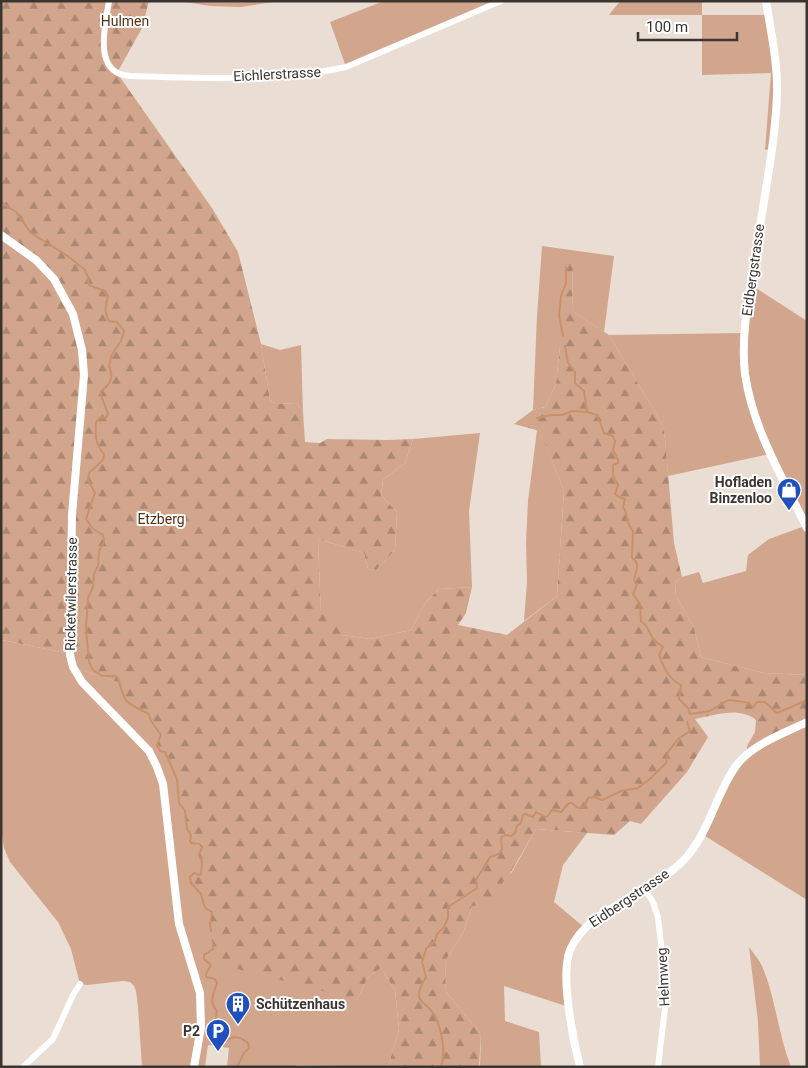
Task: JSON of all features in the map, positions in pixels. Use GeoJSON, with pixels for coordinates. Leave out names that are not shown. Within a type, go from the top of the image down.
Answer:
{"type":"FeatureCollection","features":[{"type":"Feature","properties":{"kind":"street","name":"Eichlerstrasse"},"geometry":{"type":"LineString","coordinates":[[109,1],[104,34],[104,50],[108,63],[117,73],[130,76],[241,77],[320,73],[346,67],[501,1]]}},
{"type":"Feature","properties":{"kind":"street","name":"Eidbergstrasse"},"geometry":{"type":"LineString","coordinates":[[766,1],[776,65],[777,96],[770,158],[744,333],[745,373],[750,401],[758,427],[807,528]]}},
{"type":"Feature","properties":{"kind":"street","name":"Ricketwilerstrasse"},"geometry":{"type":"LineString","coordinates":[[1,235],[36,260],[54,279],[73,314],[82,350],[84,375],[72,515],[70,655],[73,667],[82,682],[148,751],[157,767],[163,784],[178,924],[200,993],[201,1028],[194,1067]]}},
{"type":"Feature","properties":{"kind":"street","name":"Eidbergstrasse"},"geometry":{"type":"LineString","coordinates":[[580,1067],[573,1041],[566,976],[570,950],[585,928],[646,889],[683,861],[702,834],[736,765],[747,754],[762,744],[807,722]]}},
{"type":"Feature","properties":{"kind":"street","name":"Helmweg"},"geometry":{"type":"LineString","coordinates":[[646,889],[658,918],[665,977],[665,1008],[658,1067]]}},
{"type":"Feature","properties":{"kind":"street"},"geometry":{"type":"LineString","coordinates":[[23,1067],[53,1039],[80,984]]}},
{"type":"Feature","properties":{"kind":"green space","name":"Etzberg"},"geometry":{"type":"Polygon","coordinates":[[[1,1],[149,1],[142,28],[117,73],[212,208],[238,252],[261,344],[270,400],[276,404],[297,403],[303,412],[305,442],[320,443],[327,439],[413,439],[405,463],[383,480],[381,495],[397,512],[395,550],[376,570],[368,569],[364,553],[318,539],[321,614],[338,618],[342,635],[370,639],[411,630],[426,602],[439,589],[472,587],[466,613],[458,625],[507,635],[557,596],[564,491],[540,431],[514,424],[533,410],[545,407],[556,384],[560,346],[562,263],[573,263],[572,311],[609,335],[664,427],[674,543],[682,577],[675,583],[676,596],[694,628],[701,657],[764,673],[807,675],[807,722],[747,754],[747,746],[755,732],[756,720],[742,713],[735,712],[695,719],[708,737],[687,772],[641,824],[630,821],[614,835],[536,829],[511,872],[486,904],[472,906],[463,933],[445,961],[446,992],[481,1034],[479,1067],[388,1067],[399,1029],[395,990],[381,968],[368,977],[357,1000],[214,963],[210,925],[212,913],[205,908],[201,894],[191,883],[190,877],[194,873],[201,874],[202,862],[199,855],[202,847],[190,841],[191,835],[187,829],[185,811],[179,803],[177,779],[165,752],[160,751],[157,745],[161,735],[151,721],[149,714],[129,703],[120,683],[73,667],[66,653],[2,640],[1,652],[1,1]]]}},
{"type":"Feature","properties":{"kind":"green space"},"geometry":{"type":"Polygon","coordinates":[[[179,1],[279,1],[241,7],[210,6],[179,1]]]}},
{"type":"Feature","properties":{"kind":"green space"},"geometry":{"type":"Polygon","coordinates":[[[384,1],[501,1],[346,67],[330,22],[384,1]]]}},
{"type":"Feature","properties":{"kind":"green space"},"geometry":{"type":"Polygon","coordinates":[[[620,1],[702,1],[702,15],[609,15],[620,1]]]}},
{"type":"Feature","properties":{"kind":"green space"},"geometry":{"type":"Polygon","coordinates":[[[702,15],[769,15],[776,65],[771,149],[765,150],[771,73],[702,75],[702,15]]]}},
{"type":"Feature","properties":{"kind":"green space"},"geometry":{"type":"Polygon","coordinates":[[[542,246],[614,256],[604,332],[572,311],[573,263],[556,384],[545,407],[533,410],[537,316],[542,246]]]}},
{"type":"Feature","properties":{"kind":"green space"},"geometry":{"type":"Polygon","coordinates":[[[751,285],[807,321],[807,675],[764,673],[701,657],[694,628],[676,596],[675,583],[682,577],[699,572],[703,583],[746,571],[748,555],[769,539],[805,526],[770,454],[668,476],[664,427],[609,335],[744,333],[751,285]]]}},
{"type":"Feature","properties":{"kind":"green space"},"geometry":{"type":"Polygon","coordinates":[[[261,344],[280,350],[301,345],[303,412],[297,403],[276,404],[270,400],[261,344]]]}},
{"type":"Feature","properties":{"kind":"green space"},"geometry":{"type":"Polygon","coordinates":[[[537,430],[540,430],[564,491],[557,596],[524,621],[527,582],[528,501],[537,430]]]}},
{"type":"Feature","properties":{"kind":"green space"},"geometry":{"type":"Polygon","coordinates":[[[480,433],[469,511],[472,587],[439,589],[426,602],[411,630],[370,639],[342,635],[321,614],[318,539],[364,553],[368,569],[376,570],[395,550],[397,512],[381,495],[383,480],[405,463],[413,439],[480,433]]]}},
{"type":"Feature","properties":{"kind":"green space"},"geometry":{"type":"Polygon","coordinates":[[[2,640],[66,653],[73,667],[120,683],[127,700],[149,714],[151,722],[161,735],[165,752],[177,779],[179,803],[185,811],[195,844],[202,847],[199,855],[202,862],[201,874],[199,875],[201,894],[212,912],[210,925],[213,942],[357,1000],[368,977],[381,968],[395,990],[399,1029],[388,1067],[296,1065],[295,1067],[227,1067],[229,1048],[208,1045],[205,1067],[142,1067],[138,1007],[134,986],[130,982],[123,981],[80,984],[71,949],[58,922],[10,862],[4,848],[1,828],[2,640]]]}},
{"type":"Feature","properties":{"kind":"green space"},"geometry":{"type":"Polygon","coordinates":[[[807,722],[807,900],[702,834],[730,776],[747,754],[807,722]]]}},
{"type":"Feature","properties":{"kind":"green space"},"geometry":{"type":"Polygon","coordinates":[[[536,829],[587,833],[563,865],[554,902],[585,928],[570,950],[569,1007],[504,986],[505,1021],[539,1032],[541,1067],[480,1067],[481,1034],[446,992],[445,961],[463,933],[472,906],[512,872],[536,829]]]}},
{"type":"Feature","properties":{"kind":"green space"},"geometry":{"type":"Polygon","coordinates":[[[749,947],[761,963],[767,978],[791,1067],[760,1067],[758,1021],[749,947]]]}},
{"type":"Feature","properties":{"kind":"waterway"},"geometry":{"type":"LineString","coordinates":[[1,202],[16,212],[31,233],[69,257],[85,270],[89,285],[105,291],[108,296],[106,315],[109,321],[117,322],[124,331],[121,341],[112,354],[109,366],[111,380],[101,391],[108,414],[106,418],[101,417],[96,422],[96,439],[104,454],[103,460],[89,473],[88,480],[95,493],[86,519],[93,529],[103,535],[104,542],[99,551],[98,566],[88,598],[86,628],[89,662],[93,670],[102,676],[115,676],[118,678],[127,702],[149,714],[151,721],[161,735],[157,745],[160,751],[165,752],[177,779],[179,803],[185,811],[187,829],[191,835],[190,841],[202,847],[199,855],[202,862],[201,874],[194,873],[190,877],[191,883],[201,894],[205,908],[212,912],[211,931]]}},
{"type":"Feature","properties":{"kind":"waterway"},"geometry":{"type":"LineString","coordinates":[[563,336],[559,315],[561,296],[566,283],[566,267]]}},
{"type":"Feature","properties":{"kind":"waterway"},"geometry":{"type":"LineString","coordinates":[[565,346],[568,363],[575,372],[575,383],[584,391],[587,412],[597,415],[604,433],[613,436],[615,441],[613,450],[618,460],[618,463],[613,465],[613,475],[618,485],[615,494],[625,499],[623,507],[633,531],[632,558],[637,565],[634,580],[637,585],[633,594],[640,604],[641,621],[646,625],[657,643],[663,647],[659,655],[665,669],[669,676],[681,685],[679,699],[688,708],[690,714],[710,711],[728,700],[745,702],[753,707],[757,702],[765,702],[777,713],[807,700]]}},
{"type":"Feature","properties":{"kind":"waterway"},"geometry":{"type":"LineString","coordinates":[[537,418],[562,415],[572,411],[586,412]]}},
{"type":"Feature","properties":{"kind":"waterway"},"geometry":{"type":"LineString","coordinates":[[441,1067],[443,1048],[440,1028],[435,1016],[419,997],[419,992],[426,977],[422,962],[426,949],[435,941],[437,934],[444,927],[448,918],[448,907],[477,888],[476,880],[490,857],[499,854],[502,849],[501,838],[515,833],[523,815],[533,817],[536,812],[545,817],[552,810],[561,812],[569,803],[578,808],[584,807],[588,798],[594,797],[602,800],[621,791],[638,788],[666,763],[668,752],[678,739],[690,731],[687,722]]}},
{"type":"Feature","properties":{"kind":"waterway"},"geometry":{"type":"LineString","coordinates":[[213,942],[213,949],[204,955],[204,959],[211,965],[206,977],[215,979],[217,983],[212,1001],[217,1011],[217,1027],[226,1041],[234,1037],[240,1038],[248,1043],[249,1048],[244,1053],[237,1067]]}},
{"type":"Feature","properties":{"kind":"place","name":"Hofladen Binzenloo"},"geometry":{"type":"Point","coordinates":[789,511]}},
{"type":"Feature","properties":{"kind":"place","name":"Schützenhaus"},"geometry":{"type":"Point","coordinates":[238,1025]}},
{"type":"Feature","properties":{"kind":"place","name":"P2"},"geometry":{"type":"Point","coordinates":[218,1052]}},
{"type":"Feature","properties":{"kind":"park label","name":"Hulmen"},"geometry":{"type":"Point","coordinates":[125,21]}}]}
